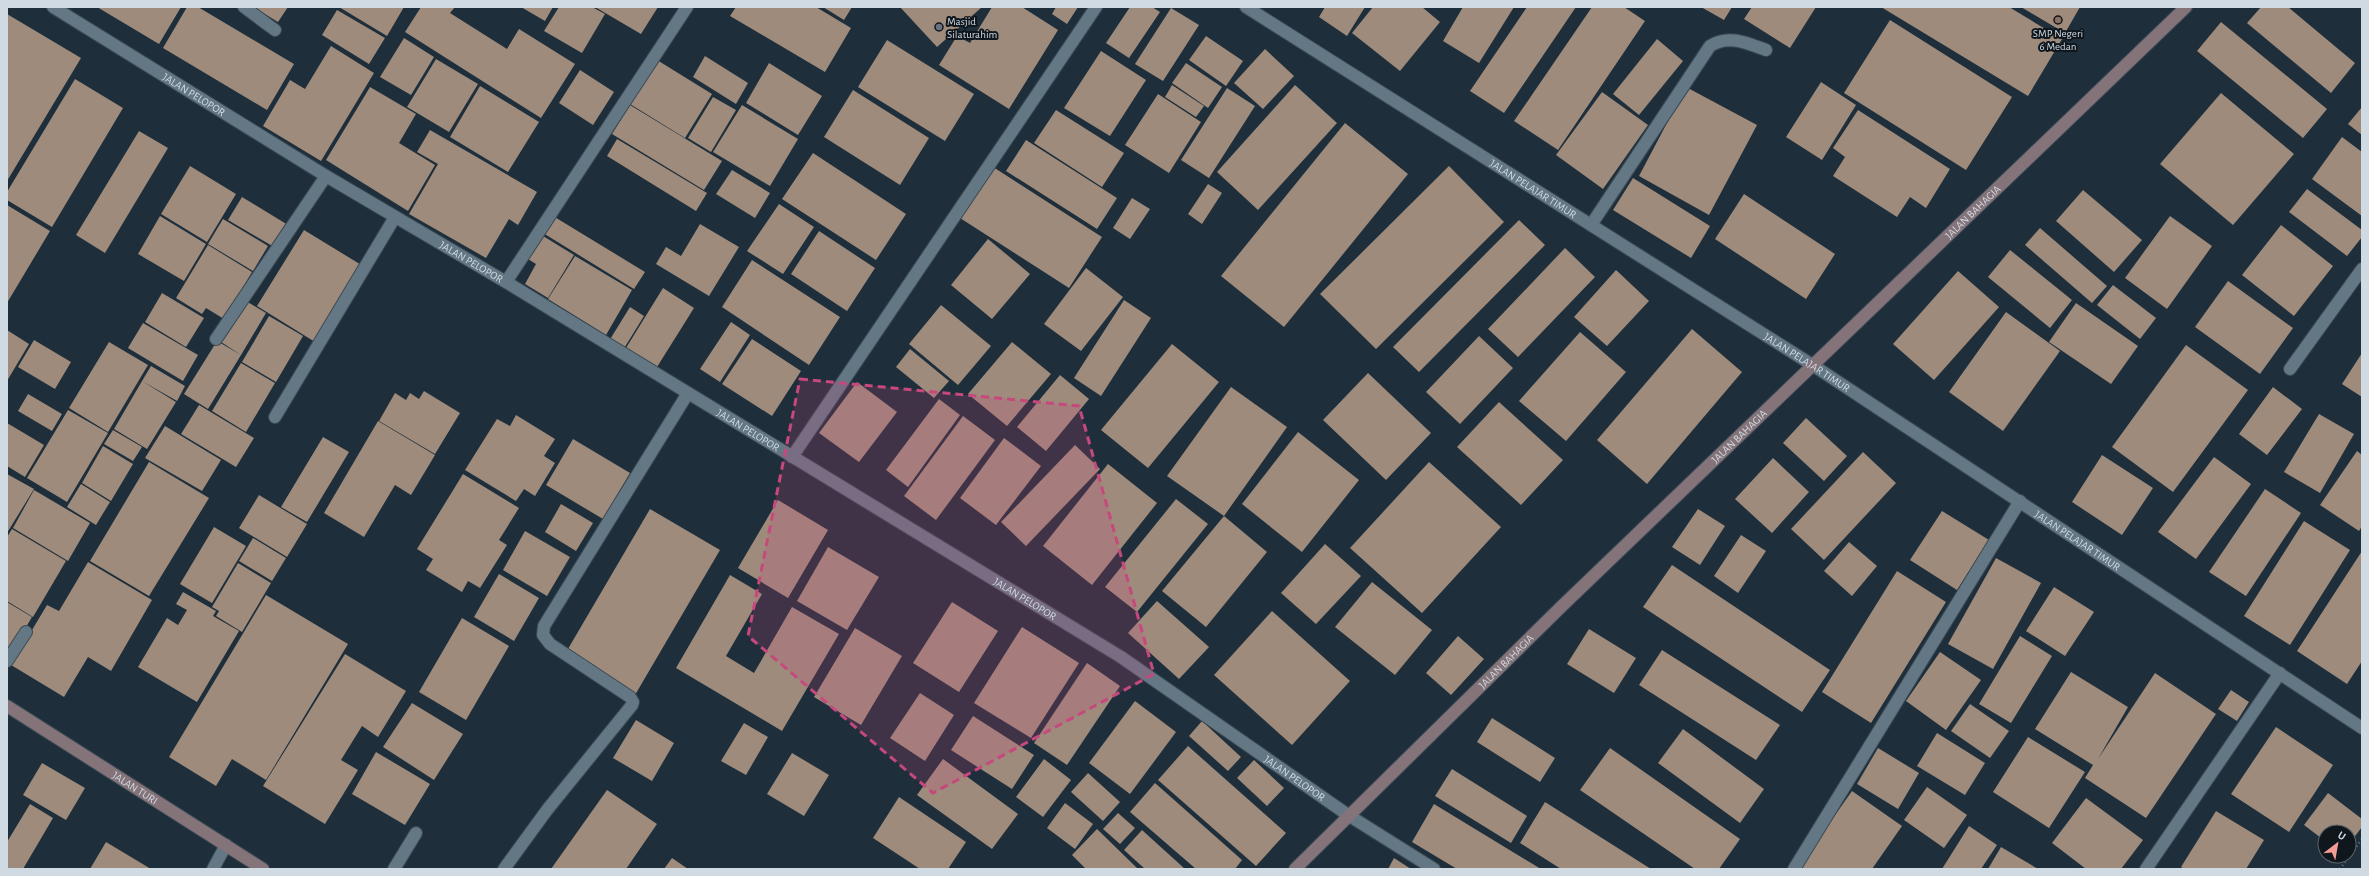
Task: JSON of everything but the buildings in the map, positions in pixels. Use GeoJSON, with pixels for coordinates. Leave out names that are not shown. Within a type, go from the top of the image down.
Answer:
{"type":"FeatureCollection","features":[{"type":"Feature","properties":{"kind":"main road","name":"JALAN BAHAGIA"},"geometry":{"type":"LineString","coordinates":[[1295,869],[1348,815],[2186,7]]}},
{"type":"Feature","properties":{"kind":"main road","name":"JALAN TURI"},"geometry":{"type":"LineString","coordinates":[[7,706],[263,869]]}},
{"type":"Feature","properties":{"kind":"street","name":"JALAN PELOPOR"},"geometry":{"type":"LineString","coordinates":[[53,7],[326,176],[506,282],[1121,657],[1348,815],[1434,869]]}},
{"type":"Feature","properties":{"kind":"street"},"geometry":{"type":"LineString","coordinates":[[244,7],[275,30]]}},
{"type":"Feature","properties":{"kind":"street"},"geometry":{"type":"LineString","coordinates":[[506,282],[687,7]]}},
{"type":"Feature","properties":{"kind":"street"},"geometry":{"type":"LineString","coordinates":[[792,457],[1096,7]]}},
{"type":"Feature","properties":{"kind":"street","name":"JALAN PELAJAR TIMUR"},"geometry":{"type":"LineString","coordinates":[[1246,7],[1814,366],[2362,728]]}},
{"type":"Feature","properties":{"kind":"street"},"geometry":{"type":"LineString","coordinates":[[1591,225],[1710,46],[1717,41],[1739,40],[1766,50]]}},
{"type":"Feature","properties":{"kind":"street"},"geometry":{"type":"LineString","coordinates":[[216,339],[326,176]]}},
{"type":"Feature","properties":{"kind":"street"},"geometry":{"type":"LineString","coordinates":[[275,417],[395,217]]}},
{"type":"Feature","properties":{"kind":"street"},"geometry":{"type":"LineString","coordinates":[[2290,369],[2362,269]]}},
{"type":"Feature","properties":{"kind":"street"},"geometry":{"type":"LineString","coordinates":[[504,869],[547,810],[632,705],[633,702],[630,696],[550,644],[543,635],[544,626],[688,394]]}},
{"type":"Feature","properties":{"kind":"street"},"geometry":{"type":"LineString","coordinates":[[1794,869],[2020,501]]}},
{"type":"Feature","properties":{"kind":"street"},"geometry":{"type":"LineString","coordinates":[[7,661],[26,632]]}},
{"type":"Feature","properties":{"kind":"street"},"geometry":{"type":"LineString","coordinates":[[2146,869],[2280,673]]}},
{"type":"Feature","properties":{"kind":"street"},"geometry":{"type":"LineString","coordinates":[[394,869],[416,833]]}},
{"type":"Feature","properties":{"kind":"street"},"geometry":{"type":"LineString","coordinates":[[213,869],[226,845]]}},
{"type":"Feature","properties":{"kind":"path"},"geometry":{"type":"LineString","coordinates":[[2340,869],[2362,839]]}},
{"type":"Feature","properties":{"kind":"highlighted area"},"geometry":{"type":"Polygon","coordinates":[[[800,379],[1079,406],[1154,674],[933,793],[748,636],[800,379]]]}},
{"type":"Feature","properties":{"kind":"place","name":"SMP Negeri 6 Medan"},"geometry":{"type":"Point","coordinates":[2058,20]}},
{"type":"Feature","properties":{"kind":"place","name":"Masjid Silaturahim"},"geometry":{"type":"Point","coordinates":[939,27]}}]}
